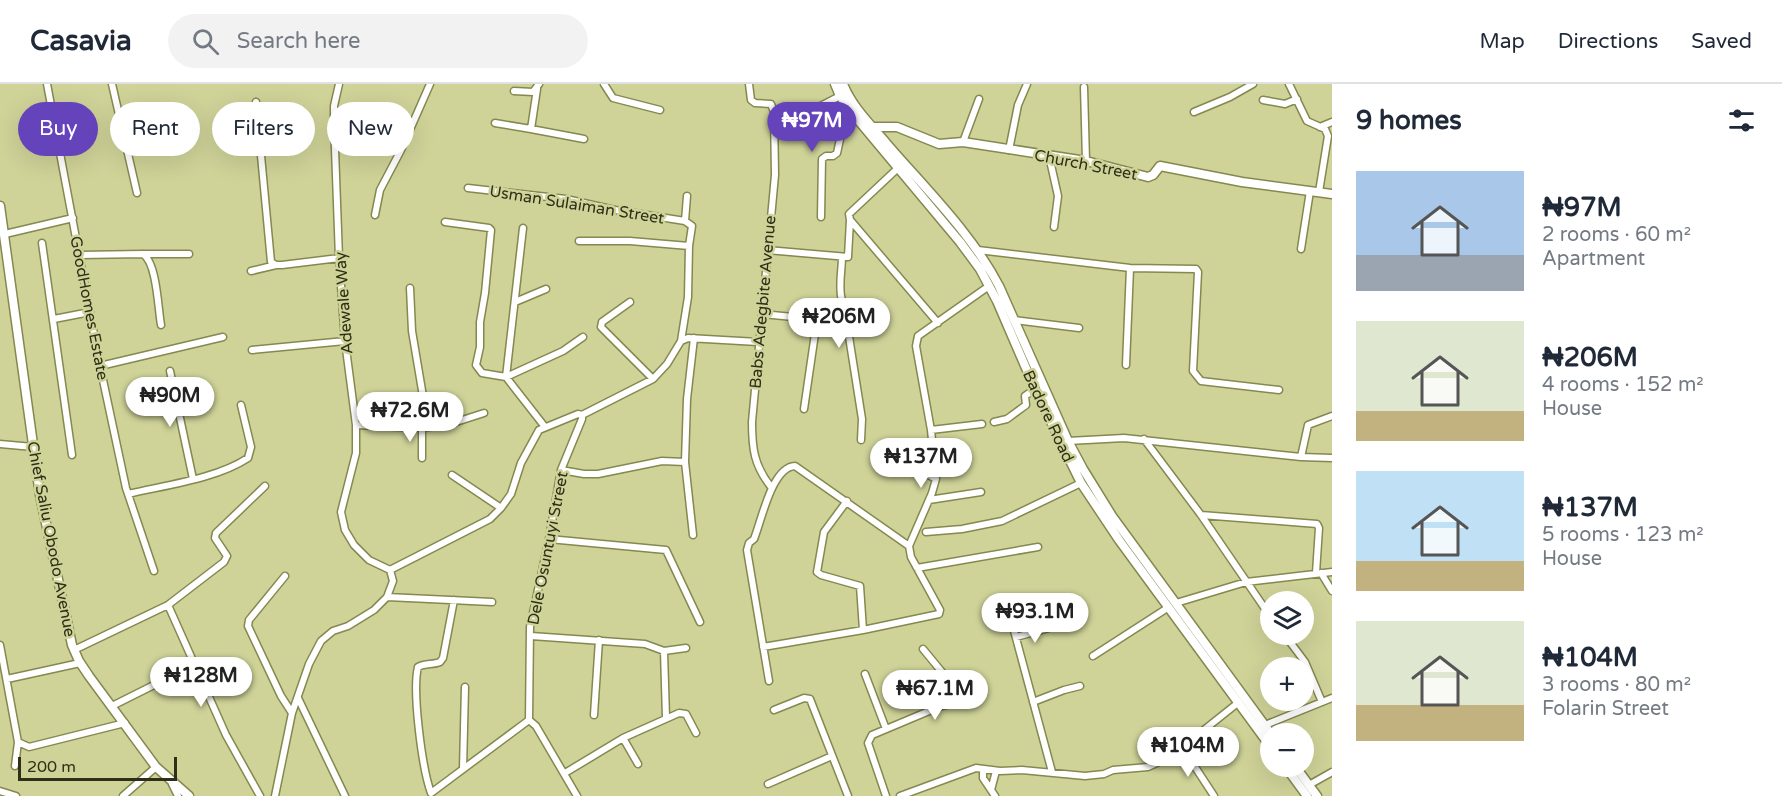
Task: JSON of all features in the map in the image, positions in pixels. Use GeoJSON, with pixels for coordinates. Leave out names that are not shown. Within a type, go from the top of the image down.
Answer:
{"type":"FeatureCollection","features":[{"type":"Feature","properties":{"kind":"main road","name":"Badore Road"},"geometry":{"type":"LineString","coordinates":[[835,84],[840,96],[853,114],[980,269],[1081,483],[1147,570],[1260,732]]}},
{"type":"Feature","properties":{"kind":"main road","name":"Badore Road"},"geometry":{"type":"LineString","coordinates":[[843,84],[858,109],[978,250],[994,276],[1068,441],[1101,500],[1147,570]]}},
{"type":"Feature","properties":{"kind":"main road","name":"Church Street"},"geometry":{"type":"LineString","coordinates":[[873,127],[897,127],[939,144],[963,142],[1086,161],[1148,177],[1160,166],[1242,182],[1332,194]]}},
{"type":"Feature","properties":{"kind":"main road","name":"Chief Saliu Obodo Avenue"},"geometry":{"type":"LineString","coordinates":[[0,206],[44,515],[74,650],[80,663],[156,767],[189,796]]}},
{"type":"Feature","properties":{"kind":"main road","name":"Badore Road"},"geometry":{"type":"LineString","coordinates":[[1172,605],[1263,723]]}},
{"type":"Feature","properties":{"kind":"main road"},"geometry":{"type":"LineString","coordinates":[[1293,777],[1307,796]]}},
{"type":"Feature","properties":{"kind":"main road"},"geometry":{"type":"LineString","coordinates":[[1303,777],[1317,796]]}},
{"type":"Feature","properties":{"kind":"street","name":"GoodHomes Estate"},"geometry":{"type":"LineString","coordinates":[[47,84],[100,366],[128,494],[154,571]]}},
{"type":"Feature","properties":{"kind":"street"},"geometry":{"type":"LineString","coordinates":[[111,84],[137,193]]}},
{"type":"Feature","properties":{"kind":"street","name":"Adewale Way"},"geometry":{"type":"LineString","coordinates":[[339,84],[334,106],[339,258],[345,341],[356,425],[356,453],[341,512],[345,530],[354,545],[369,560],[390,570]]}},
{"type":"Feature","properties":{"kind":"street"},"geometry":{"type":"LineString","coordinates":[[375,215],[380,190],[401,150],[430,84]]}},
{"type":"Feature","properties":{"kind":"street"},"geometry":{"type":"LineString","coordinates":[[604,84],[613,98],[660,110]]}},
{"type":"Feature","properties":{"kind":"street"},"geometry":{"type":"LineString","coordinates":[[749,84],[751,100],[755,103],[771,104],[774,112],[811,111],[840,96]]}},
{"type":"Feature","properties":{"kind":"street"},"geometry":{"type":"LineString","coordinates":[[1009,150],[1018,105],[1028,84]]}},
{"type":"Feature","properties":{"kind":"street"},"geometry":{"type":"LineString","coordinates":[[1194,112],[1253,84]]}},
{"type":"Feature","properties":{"kind":"street"},"geometry":{"type":"LineString","coordinates":[[1289,84],[1307,121],[1326,131],[1329,141],[1314,191],[1301,249]]}},
{"type":"Feature","properties":{"kind":"street"},"geometry":{"type":"LineString","coordinates":[[514,91],[527,93],[538,87]]}},
{"type":"Feature","properties":{"kind":"street"},"geometry":{"type":"LineString","coordinates":[[531,129],[538,87]]}},
{"type":"Feature","properties":{"kind":"street"},"geometry":{"type":"LineString","coordinates":[[1084,87],[1086,161]]}},
{"type":"Feature","properties":{"kind":"street"},"geometry":{"type":"LineString","coordinates":[[963,142],[979,99]]}},
{"type":"Feature","properties":{"kind":"street"},"geometry":{"type":"LineString","coordinates":[[1263,100],[1285,104],[1297,99]]}},
{"type":"Feature","properties":{"kind":"street","name":"Babs Adegbite Avenue"},"geometry":{"type":"LineString","coordinates":[[771,487],[762,475],[753,451],[752,422],[766,250],[775,175],[774,112]]}},
{"type":"Feature","properties":{"kind":"street"},"geometry":{"type":"LineString","coordinates":[[821,217],[822,159],[837,153],[844,121],[853,114]]}},
{"type":"Feature","properties":{"kind":"street"},"geometry":{"type":"LineString","coordinates":[[1320,127],[1332,122]]}},
{"type":"Feature","properties":{"kind":"street"},"geometry":{"type":"LineString","coordinates":[[495,123],[584,139]]}},
{"type":"Feature","properties":{"kind":"street"},"geometry":{"type":"LineString","coordinates":[[261,156],[271,262],[276,266]]}},
{"type":"Feature","properties":{"kind":"street"},"geometry":{"type":"LineString","coordinates":[[1049,156],[1058,196],[1054,227]]}},
{"type":"Feature","properties":{"kind":"street"},"geometry":{"type":"LineString","coordinates":[[766,250],[848,257],[849,214],[898,168]]}},
{"type":"Feature","properties":{"kind":"street","name":"Usman Sulaiman Street"},"geometry":{"type":"LineString","coordinates":[[468,188],[566,199],[615,210],[685,221]]}},
{"type":"Feature","properties":{"kind":"street"},"geometry":{"type":"LineString","coordinates":[[275,796],[292,713],[309,664],[321,641],[333,631],[362,619],[387,597],[393,581],[390,570],[490,519],[510,494],[521,463],[536,434],[545,426],[578,414],[582,415],[653,379],[667,364],[681,341],[688,297],[689,246],[692,226],[685,221],[687,196]]}},
{"type":"Feature","properties":{"kind":"street"},"geometry":{"type":"LineString","coordinates":[[3,231],[73,218]]}},
{"type":"Feature","properties":{"kind":"street"},"geometry":{"type":"LineString","coordinates":[[850,220],[938,323]]}},
{"type":"Feature","properties":{"kind":"street"},"geometry":{"type":"LineString","coordinates":[[445,222],[491,230],[480,322],[480,347],[476,365],[482,373],[506,377],[563,351],[583,337]]}},
{"type":"Feature","properties":{"kind":"street"},"geometry":{"type":"LineString","coordinates":[[523,228],[506,377],[545,426]]}},
{"type":"Feature","properties":{"kind":"street"},"geometry":{"type":"LineString","coordinates":[[579,241],[689,246]]}},
{"type":"Feature","properties":{"kind":"street"},"geometry":{"type":"LineString","coordinates":[[42,243],[72,455]]}},
{"type":"Feature","properties":{"kind":"street"},"geometry":{"type":"LineString","coordinates":[[978,250],[1131,268],[1193,268],[1198,272],[1193,371],[1201,381],[1279,390]]}},
{"type":"Feature","properties":{"kind":"street"},"geometry":{"type":"LineString","coordinates":[[80,255],[189,254]]}},
{"type":"Feature","properties":{"kind":"street"},"geometry":{"type":"LineString","coordinates":[[143,255],[148,258],[152,267],[161,325]]}},
{"type":"Feature","properties":{"kind":"street"},"geometry":{"type":"LineString","coordinates":[[251,271],[339,258]]}},
{"type":"Feature","properties":{"kind":"street"},"geometry":{"type":"LineString","coordinates":[[842,258],[842,300],[846,305],[845,314]]}},
{"type":"Feature","properties":{"kind":"street"},"geometry":{"type":"LineString","coordinates":[[1126,365],[1131,268]]}},
{"type":"Feature","properties":{"kind":"street"},"geometry":{"type":"LineString","coordinates":[[763,647],[864,630],[939,614],[940,610],[911,557],[909,546],[936,479],[931,430],[916,346],[918,336],[989,286]]}},
{"type":"Feature","properties":{"kind":"street"},"geometry":{"type":"LineString","coordinates":[[410,288],[412,331],[425,427],[422,458]]}},
{"type":"Feature","properties":{"kind":"street"},"geometry":{"type":"LineString","coordinates":[[515,302],[546,290]]}},
{"type":"Feature","properties":{"kind":"street"},"geometry":{"type":"LineString","coordinates":[[630,302],[602,322],[601,327],[653,379]]}},
{"type":"Feature","properties":{"kind":"street"},"geometry":{"type":"LineString","coordinates":[[54,320],[90,312]]}},
{"type":"Feature","properties":{"kind":"street"},"geometry":{"type":"LineString","coordinates":[[762,314],[847,324],[862,419],[861,440]]}},
{"type":"Feature","properties":{"kind":"street"},"geometry":{"type":"LineString","coordinates":[[804,409],[817,320]]}},
{"type":"Feature","properties":{"kind":"street"},"geometry":{"type":"LineString","coordinates":[[1014,320],[1079,328]]}},
{"type":"Feature","properties":{"kind":"street"},"geometry":{"type":"LineString","coordinates":[[100,366],[223,337]]}},
{"type":"Feature","properties":{"kind":"street"},"geometry":{"type":"LineString","coordinates":[[681,341],[694,338],[758,342]]}},
{"type":"Feature","properties":{"kind":"street"},"geometry":{"type":"LineString","coordinates":[[693,535],[685,462],[687,399],[694,338]]}},
{"type":"Feature","properties":{"kind":"street"},"geometry":{"type":"LineString","coordinates":[[252,350],[345,341]]}},
{"type":"Feature","properties":{"kind":"street"},"geometry":{"type":"LineString","coordinates":[[170,371],[194,479]]}},
{"type":"Feature","properties":{"kind":"street"},"geometry":{"type":"LineString","coordinates":[[994,423],[1007,419],[1026,405],[1025,396],[1035,389]]}},
{"type":"Feature","properties":{"kind":"street"},"geometry":{"type":"LineString","coordinates":[[128,494],[194,479],[234,467],[248,458],[250,447],[241,405]]}},
{"type":"Feature","properties":{"kind":"street"},"geometry":{"type":"LineString","coordinates":[[356,425],[425,427],[453,423],[484,413]]}},
{"type":"Feature","properties":{"kind":"street","name":"Dele Osuntuyi Street"},"geometry":{"type":"LineString","coordinates":[[529,720],[530,627],[561,470],[582,415]]}},
{"type":"Feature","properties":{"kind":"street"},"geometry":{"type":"LineString","coordinates":[[1301,457],[1308,425],[1332,416]]}},
{"type":"Feature","properties":{"kind":"street"},"geometry":{"type":"LineString","coordinates":[[931,430],[982,424]]}},
{"type":"Feature","properties":{"kind":"street"},"geometry":{"type":"LineString","coordinates":[[1068,441],[1124,438],[1301,457],[1332,458]]}},
{"type":"Feature","properties":{"kind":"street"},"geometry":{"type":"LineString","coordinates":[[1144,440],[1201,515],[1260,602]]}},
{"type":"Feature","properties":{"kind":"street"},"geometry":{"type":"LineString","coordinates":[[0,444],[33,447]]}},
{"type":"Feature","properties":{"kind":"street"},"geometry":{"type":"LineString","coordinates":[[878,450],[889,453],[936,479]]}},
{"type":"Feature","properties":{"kind":"street"},"geometry":{"type":"LineString","coordinates":[[561,470],[598,474],[662,461],[685,462]]}},
{"type":"Feature","properties":{"kind":"street"},"geometry":{"type":"LineString","coordinates":[[769,681],[747,550],[754,539],[771,487],[781,473],[790,466],[795,466],[909,546]]}},
{"type":"Feature","properties":{"kind":"street"},"geometry":{"type":"LineString","coordinates":[[452,475],[501,508]]}},
{"type":"Feature","properties":{"kind":"street"},"geometry":{"type":"LineString","coordinates":[[926,532],[962,529],[1002,521],[1081,483]]}},
{"type":"Feature","properties":{"kind":"street"},"geometry":{"type":"LineString","coordinates":[[74,650],[168,606],[224,562],[227,556],[215,538],[216,533],[265,486]]}},
{"type":"Feature","properties":{"kind":"street"},"geometry":{"type":"LineString","coordinates":[[929,500],[981,492]]}},
{"type":"Feature","properties":{"kind":"street"},"geometry":{"type":"LineString","coordinates":[[847,501],[824,532],[817,572],[820,575],[860,586],[864,630]]}},
{"type":"Feature","properties":{"kind":"street"},"geometry":{"type":"LineString","coordinates":[[1201,515],[1317,524],[1318,573],[1332,591]]}},
{"type":"Feature","properties":{"kind":"street"},"geometry":{"type":"LineString","coordinates":[[549,539],[666,550],[700,622]]}},
{"type":"Feature","properties":{"kind":"street"},"geometry":{"type":"LineString","coordinates":[[917,568],[1038,547]]}},
{"type":"Feature","properties":{"kind":"street"},"geometry":{"type":"LineString","coordinates":[[1093,656],[1172,605],[1246,582],[1332,572]]}},
{"type":"Feature","properties":{"kind":"street"},"geometry":{"type":"LineString","coordinates":[[285,576],[249,620],[248,626],[281,696],[292,713]]}},
{"type":"Feature","properties":{"kind":"street"},"geometry":{"type":"LineString","coordinates":[[387,597],[492,602]]}},
{"type":"Feature","properties":{"kind":"street"},"geometry":{"type":"LineString","coordinates":[[454,600],[443,658],[435,664],[423,664],[418,667],[416,673],[417,705],[429,795],[529,720],[536,726],[577,796]]}},
{"type":"Feature","properties":{"kind":"street"},"geometry":{"type":"LineString","coordinates":[[168,606],[226,735],[260,796]]}},
{"type":"Feature","properties":{"kind":"street"},"geometry":{"type":"LineString","coordinates":[[1009,612],[1052,772]]}},
{"type":"Feature","properties":{"kind":"street"},"geometry":{"type":"LineString","coordinates":[[1016,637],[1049,628]]}},
{"type":"Feature","properties":{"kind":"street"},"geometry":{"type":"LineString","coordinates":[[531,636],[645,644],[664,651],[686,648]]}},
{"type":"Feature","properties":{"kind":"street"},"geometry":{"type":"LineString","coordinates":[[594,715],[598,640]]}},
{"type":"Feature","properties":{"kind":"street"},"geometry":{"type":"LineString","coordinates":[[0,645],[18,742],[15,766]]}},
{"type":"Feature","properties":{"kind":"street"},"geometry":{"type":"LineString","coordinates":[[1292,645],[1305,662],[1322,702]]}},
{"type":"Feature","properties":{"kind":"street"},"geometry":{"type":"LineString","coordinates":[[923,650],[951,683],[959,703]]}},
{"type":"Feature","properties":{"kind":"street"},"geometry":{"type":"LineString","coordinates":[[664,651],[666,718]]}},
{"type":"Feature","properties":{"kind":"street"},"geometry":{"type":"LineString","coordinates":[[7,679],[80,663]]}},
{"type":"Feature","properties":{"kind":"street"},"geometry":{"type":"LineString","coordinates":[[112,706],[195,664]]}},
{"type":"Feature","properties":{"kind":"street"},"geometry":{"type":"LineString","coordinates":[[865,674],[886,729]]}},
{"type":"Feature","properties":{"kind":"street"},"geometry":{"type":"LineString","coordinates":[[1033,702],[1080,686]]}},
{"type":"Feature","properties":{"kind":"street"},"geometry":{"type":"LineString","coordinates":[[463,769],[465,687]]}},
{"type":"Feature","properties":{"kind":"street"},"geometry":{"type":"LineString","coordinates":[[298,698],[345,796]]}},
{"type":"Feature","properties":{"kind":"street"},"geometry":{"type":"LineString","coordinates":[[774,710],[804,698],[810,699],[848,796]]}},
{"type":"Feature","properties":{"kind":"street"},"geometry":{"type":"LineString","coordinates":[[886,796],[868,743],[872,735],[941,706],[979,698]]}},
{"type":"Feature","properties":{"kind":"street"},"geometry":{"type":"LineString","coordinates":[[1270,723],[1332,698]]}},
{"type":"Feature","properties":{"kind":"street"},"geometry":{"type":"LineString","coordinates":[[900,796],[968,770],[1052,772],[1085,776],[1149,767],[1170,757],[1239,702]]}},
{"type":"Feature","properties":{"kind":"street"},"geometry":{"type":"LineString","coordinates":[[565,773],[623,738],[679,713],[686,714],[696,733]]}},
{"type":"Feature","properties":{"kind":"street"},"geometry":{"type":"LineString","coordinates":[[18,742],[29,747],[125,723]]}},
{"type":"Feature","properties":{"kind":"street"},"geometry":{"type":"LineString","coordinates":[[623,738],[638,764]]}},
{"type":"Feature","properties":{"kind":"street"},"geometry":{"type":"LineString","coordinates":[[1182,747],[1214,796]]}},
{"type":"Feature","properties":{"kind":"street"},"geometry":{"type":"LineString","coordinates":[[768,784],[832,756]]}},
{"type":"Feature","properties":{"kind":"street"},"geometry":{"type":"LineString","coordinates":[[123,796],[156,767]]}},
{"type":"Feature","properties":{"kind":"street"},"geometry":{"type":"LineString","coordinates":[[983,769],[983,778],[993,793]]}},
{"type":"Feature","properties":{"kind":"street"},"geometry":{"type":"LineString","coordinates":[[993,793],[996,771]]}},
{"type":"Feature","properties":{"kind":"street"},"geometry":{"type":"LineString","coordinates":[[1309,785],[1332,772]]}},
{"type":"Feature","properties":{"kind":"street"},"geometry":{"type":"LineString","coordinates":[[171,780],[178,796]]}},
{"type":"Feature","properties":{"kind":"street"},"geometry":{"type":"LineString","coordinates":[[921,789],[924,796]]}},
{"type":"Feature","properties":{"kind":"street"},"geometry":{"type":"LineString","coordinates":[[0,791],[15,796]]}}]}
